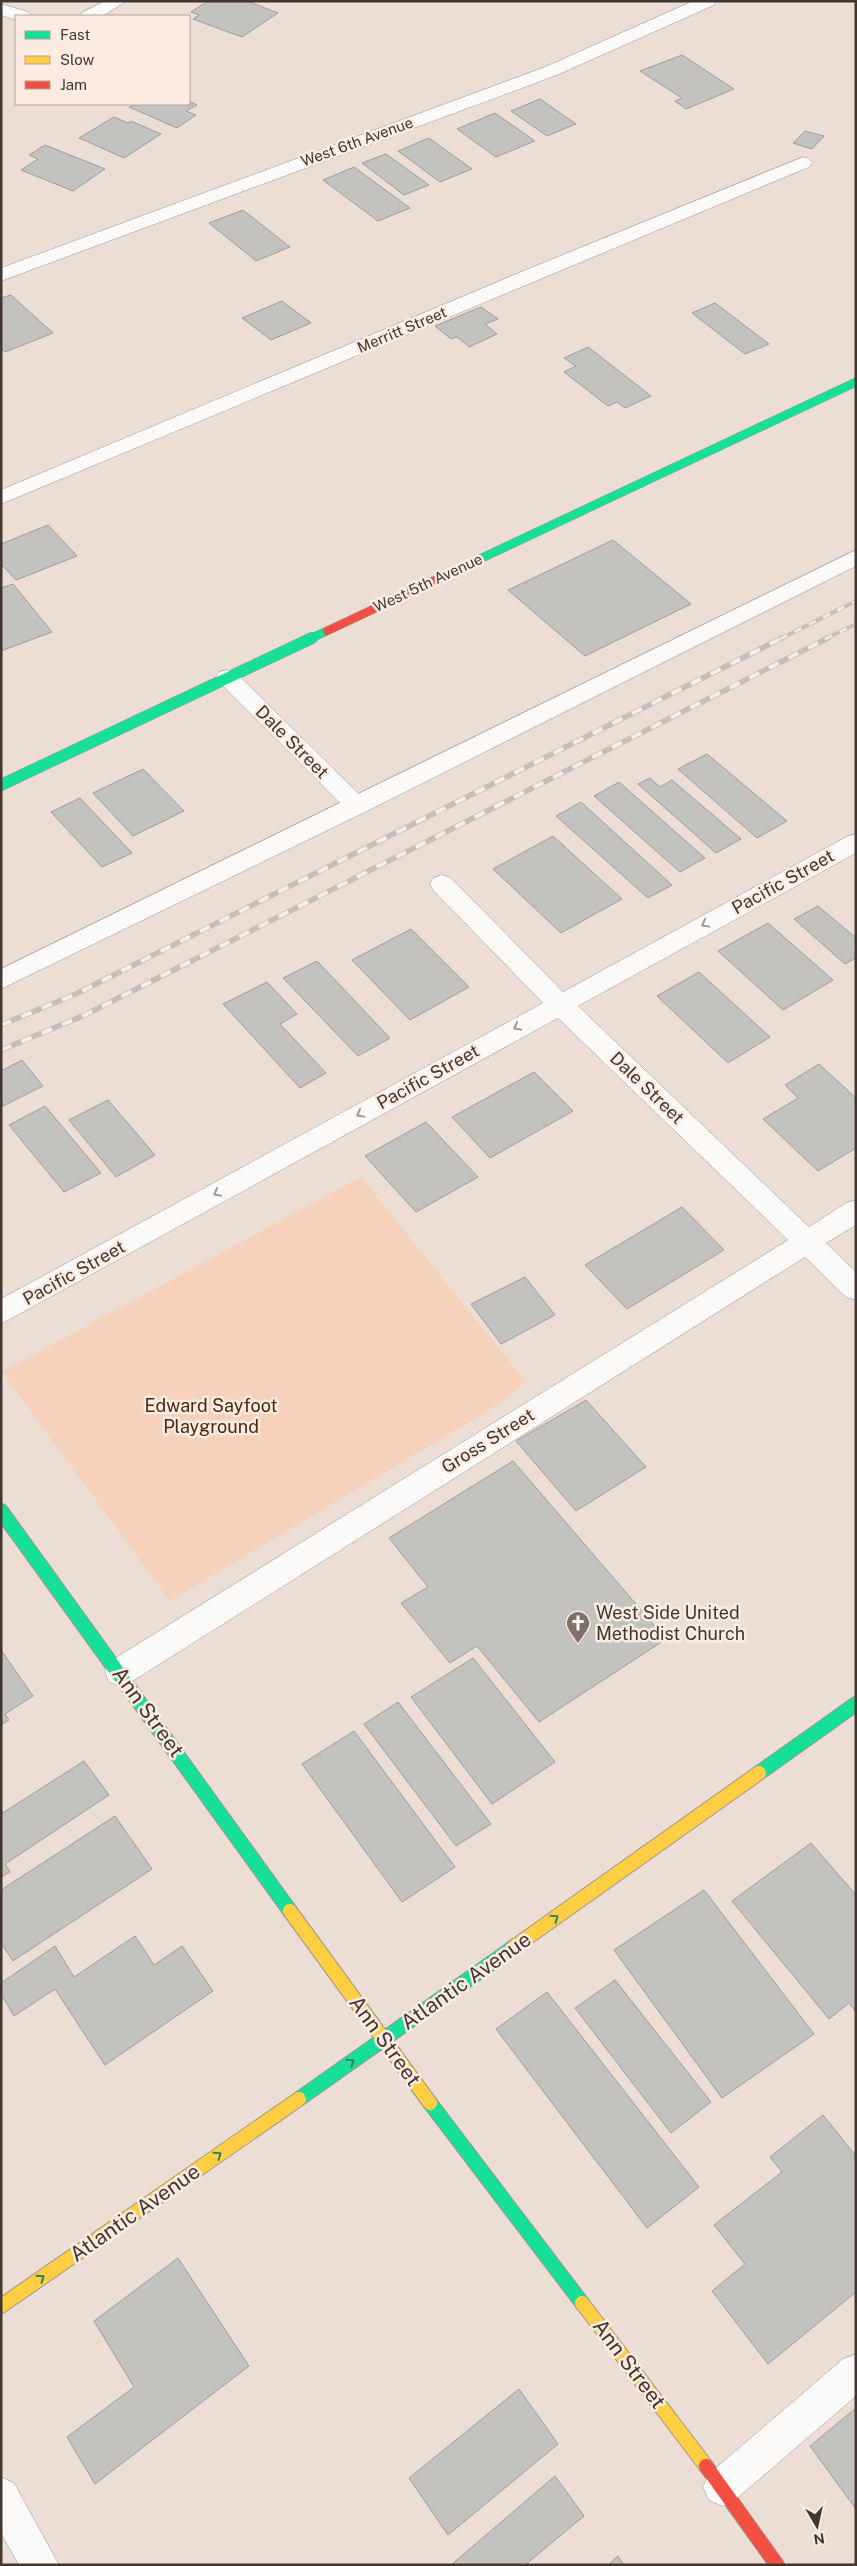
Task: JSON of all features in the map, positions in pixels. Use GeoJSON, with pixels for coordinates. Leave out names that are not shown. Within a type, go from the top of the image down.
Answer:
{"type":"FeatureCollection","features":[{"type":"Feature","properties":{"kind":"street"},"geometry":{"type":"LineString","coordinates":[[91,15],[118,1]]}},
{"type":"Feature","properties":{"kind":"street","name":"West 6th Avenue"},"geometry":{"type":"LineString","coordinates":[[1,275],[551,71],[708,1]]}},
{"type":"Feature","properties":{"kind":"street"},"geometry":{"type":"LineString","coordinates":[[1,9],[19,15]]}},
{"type":"Feature","properties":{"kind":"street","name":"Merritt Street"},"geometry":{"type":"LineString","coordinates":[[1,498],[540,271],[803,163]]}},
{"type":"Feature","properties":{"kind":"street","name":"West 5th Avenue"},"geometry":{"type":"LineString","coordinates":[[1,785],[856,382]]}},
{"type":"Feature","properties":{"kind":"street"},"geometry":{"type":"LineString","coordinates":[[1,980],[357,806],[856,557]]}},
{"type":"Feature","properties":{"kind":"street","name":"Dale Street"},"geometry":{"type":"LineString","coordinates":[[227,677],[357,806]]}},
{"type":"Feature","properties":{"kind":"street","name":"Pacific Street"},"geometry":{"type":"LineString","coordinates":[[1,1313],[856,842]]}},
{"type":"Feature","properties":{"kind":"street","name":"Dale Street"},"geometry":{"type":"LineString","coordinates":[[442,884],[560,1004],[856,1289]]}},
{"type":"Feature","properties":{"kind":"street","name":"Gross Street"},"geometry":{"type":"LineString","coordinates":[[120,1672],[856,1211]]}},
{"type":"Feature","properties":{"kind":"street","name":"Ann Street"},"geometry":{"type":"LineString","coordinates":[[1,1511],[120,1672],[383,2040],[722,2487],[777,2565]]}},
{"type":"Feature","properties":{"kind":"street","name":"Atlantic Avenue"},"geometry":{"type":"LineString","coordinates":[[1,2306],[383,2040],[856,1704]]}},
{"type":"Feature","properties":{"kind":"street"},"geometry":{"type":"LineString","coordinates":[[722,2487],[856,2372]]}},
{"type":"Feature","properties":{"kind":"street"},"geometry":{"type":"LineString","coordinates":[[1,2496],[40,2565]]}},
{"type":"Feature","properties":{"kind":"green space","name":"Edward Sayfoot Playground"},"geometry":{"type":"Polygon","coordinates":[[[361,1177],[526,1382],[501,1403],[170,1601],[2,1372],[361,1177]]]}},
{"type":"Feature","properties":{"kind":"building"},"geometry":{"type":"Polygon","coordinates":[[[208,1],[247,1],[278,13],[242,37],[193,19],[199,15],[191,12],[208,1]]]}},
{"type":"Feature","properties":{"kind":"building"},"geometry":{"type":"Polygon","coordinates":[[[682,55],[734,89],[686,109],[675,101],[682,98],[640,71],[682,55]]]}},
{"type":"Feature","properties":{"kind":"building"},"geometry":{"type":"Polygon","coordinates":[[[540,99],[576,124],[547,136],[511,111],[540,99]]]}},
{"type":"Feature","properties":{"kind":"building"},"geometry":{"type":"Polygon","coordinates":[[[190,102],[197,105],[186,111],[196,115],[177,128],[129,107],[133,105],[190,105],[190,102]]]}},
{"type":"Feature","properties":{"kind":"building"},"geometry":{"type":"Polygon","coordinates":[[[495,113],[535,141],[496,157],[457,129],[495,113]]]}},
{"type":"Feature","properties":{"kind":"building"},"geometry":{"type":"Polygon","coordinates":[[[114,117],[128,123],[131,121],[161,134],[124,158],[79,138],[114,117]]]}},
{"type":"Feature","properties":{"kind":"building"},"geometry":{"type":"Polygon","coordinates":[[[805,131],[824,136],[812,149],[793,143],[805,131]]]}},
{"type":"Feature","properties":{"kind":"building"},"geometry":{"type":"Polygon","coordinates":[[[429,138],[472,169],[440,182],[398,151],[429,138]]]}},
{"type":"Feature","properties":{"kind":"building"},"geometry":{"type":"Polygon","coordinates":[[[45,145],[105,169],[73,191],[21,170],[38,159],[29,155],[45,145]]]}},
{"type":"Feature","properties":{"kind":"building"},"geometry":{"type":"Polygon","coordinates":[[[386,154],[429,185],[404,195],[362,163],[386,154]]]}},
{"type":"Feature","properties":{"kind":"building"},"geometry":{"type":"Polygon","coordinates":[[[354,167],[410,208],[378,221],[323,180],[354,167]]]}},
{"type":"Feature","properties":{"kind":"building"},"geometry":{"type":"Polygon","coordinates":[[[243,210],[290,247],[256,261],[209,223],[243,210]]]}},
{"type":"Feature","properties":{"kind":"building"},"geometry":{"type":"Polygon","coordinates":[[[11,295],[53,333],[5,352],[1,348],[1,298],[11,295]]]}},
{"type":"Feature","properties":{"kind":"building"},"geometry":{"type":"Polygon","coordinates":[[[282,301],[311,323],[271,340],[242,318],[282,301]]]}},
{"type":"Feature","properties":{"kind":"building"},"geometry":{"type":"Polygon","coordinates":[[[715,303],[769,344],[745,354],[692,313],[715,303]]]}},
{"type":"Feature","properties":{"kind":"building"},"geometry":{"type":"Polygon","coordinates":[[[481,307],[498,319],[485,324],[497,334],[469,347],[457,337],[451,339],[435,326],[481,307]]]}},
{"type":"Feature","properties":{"kind":"building"},"geometry":{"type":"Polygon","coordinates":[[[588,347],[651,396],[625,408],[617,402],[608,406],[564,372],[576,366],[564,358],[588,347]]]}},
{"type":"Feature","properties":{"kind":"building"},"geometry":{"type":"Polygon","coordinates":[[[48,525],[77,556],[16,580],[1,564],[1,544],[48,525]]]}},
{"type":"Feature","properties":{"kind":"building"},"geometry":{"type":"Polygon","coordinates":[[[613,540],[691,604],[585,656],[508,590],[613,540]]]}},
{"type":"Feature","properties":{"kind":"building"},"geometry":{"type":"Polygon","coordinates":[[[13,584],[52,632],[1,651],[1,588],[13,584]]]}},
{"type":"Feature","properties":{"kind":"building"},"geometry":{"type":"Polygon","coordinates":[[[707,754],[787,821],[757,838],[678,769],[707,754]]]}},
{"type":"Feature","properties":{"kind":"building"},"geometry":{"type":"Polygon","coordinates":[[[143,769],[184,811],[133,836],[93,793],[143,769]]]}},
{"type":"Feature","properties":{"kind":"building"},"geometry":{"type":"Polygon","coordinates":[[[650,778],[660,787],[672,780],[741,839],[716,853],[638,784],[650,778]]]}},
{"type":"Feature","properties":{"kind":"building"},"geometry":{"type":"Polygon","coordinates":[[[619,782],[705,858],[680,872],[594,796],[619,782]]]}},
{"type":"Feature","properties":{"kind":"building"},"geometry":{"type":"Polygon","coordinates":[[[80,798],[132,853],[102,867],[51,812],[80,798]]]}},
{"type":"Feature","properties":{"kind":"building"},"geometry":{"type":"Polygon","coordinates":[[[581,802],[672,885],[648,898],[556,816],[581,802]]]}},
{"type":"Feature","properties":{"kind":"building"},"geometry":{"type":"Polygon","coordinates":[[[553,836],[622,899],[561,933],[493,869],[553,836]]]}},
{"type":"Feature","properties":{"kind":"building"},"geometry":{"type":"Polygon","coordinates":[[[818,906],[856,938],[856,958],[845,964],[794,919],[818,906]]]}},
{"type":"Feature","properties":{"kind":"building"},"geometry":{"type":"Polygon","coordinates":[[[768,923],[833,980],[783,1010],[718,951],[768,923]]]}},
{"type":"Feature","properties":{"kind":"building"},"geometry":{"type":"Polygon","coordinates":[[[411,929],[469,987],[410,1020],[352,960],[411,929]]]}},
{"type":"Feature","properties":{"kind":"building"},"geometry":{"type":"Polygon","coordinates":[[[317,961],[390,1038],[358,1056],[283,978],[317,961]]]}},
{"type":"Feature","properties":{"kind":"building"},"geometry":{"type":"Polygon","coordinates":[[[699,972],[770,1037],[728,1063],[657,996],[699,972]]]}},
{"type":"Feature","properties":{"kind":"building"},"geometry":{"type":"Polygon","coordinates":[[[267,982],[297,1014],[280,1024],[326,1073],[300,1088],[223,1004],[267,982]]]}},
{"type":"Feature","properties":{"kind":"building"},"geometry":{"type":"Polygon","coordinates":[[[22,1060],[43,1086],[1,1107],[1,1071],[22,1060]]]}},
{"type":"Feature","properties":{"kind":"building"},"geometry":{"type":"Polygon","coordinates":[[[819,1064],[856,1098],[856,1148],[818,1171],[763,1119],[798,1098],[785,1085],[819,1064]]]}},
{"type":"Feature","properties":{"kind":"building"},"geometry":{"type":"Polygon","coordinates":[[[534,1072],[573,1111],[490,1158],[452,1117],[534,1072]]]}},
{"type":"Feature","properties":{"kind":"building"},"geometry":{"type":"Polygon","coordinates":[[[108,1100],[155,1155],[116,1177],[69,1120],[108,1100]]]}},
{"type":"Feature","properties":{"kind":"building"},"geometry":{"type":"Polygon","coordinates":[[[45,1106],[101,1173],[64,1192],[9,1125],[45,1106]]]}},
{"type":"Feature","properties":{"kind":"building"},"geometry":{"type":"Polygon","coordinates":[[[426,1122],[478,1177],[416,1212],[365,1156],[426,1122]]]}},
{"type":"Feature","properties":{"kind":"building"},"geometry":{"type":"Polygon","coordinates":[[[682,1207],[724,1250],[627,1309],[585,1265],[682,1207]]]}},
{"type":"Feature","properties":{"kind":"building"},"geometry":{"type":"Polygon","coordinates":[[[525,1277],[555,1315],[501,1344],[471,1304],[525,1277]]]}},
{"type":"Feature","properties":{"kind":"building"},"geometry":{"type":"Polygon","coordinates":[[[586,1400],[646,1467],[576,1511],[516,1441],[586,1400]]]}},
{"type":"Feature","properties":{"kind":"building"},"geometry":{"type":"Polygon","coordinates":[[[513,1461],[666,1639],[539,1722],[477,1646],[450,1663],[401,1603],[428,1587],[389,1538],[513,1461]]]}},
{"type":"Feature","properties":{"kind":"building"},"geometry":{"type":"Polygon","coordinates":[[[1,1650],[33,1696],[5,1714],[9,1720],[1,1725],[1,1650]]]}},
{"type":"Feature","properties":{"kind":"building"},"geometry":{"type":"Polygon","coordinates":[[[473,1658],[555,1762],[492,1804],[411,1697],[473,1658]]]}},
{"type":"Feature","properties":{"kind":"building"},"geometry":{"type":"Polygon","coordinates":[[[398,1702],[491,1824],[456,1846],[364,1724],[398,1702]]]}},
{"type":"Feature","properties":{"kind":"building"},"geometry":{"type":"Polygon","coordinates":[[[354,1731],[455,1867],[402,1902],[302,1764],[354,1731]]]}},
{"type":"Feature","properties":{"kind":"building"},"geometry":{"type":"Polygon","coordinates":[[[84,1761],[109,1795],[5,1864],[10,1872],[1,1877],[1,1814],[84,1761]]]}},
{"type":"Feature","properties":{"kind":"building"},"geometry":{"type":"Polygon","coordinates":[[[115,1816],[152,1869],[13,1961],[1,1943],[1,1890],[115,1816]]]}},
{"type":"Feature","properties":{"kind":"building"},"geometry":{"type":"Polygon","coordinates":[[[811,1843],[856,1895],[856,2012],[849,2003],[829,2019],[732,1901],[811,1843]]]}},
{"type":"Feature","properties":{"kind":"building"},"geometry":{"type":"Polygon","coordinates":[[[704,1890],[814,2034],[722,2098],[614,1950],[704,1890]]]}},
{"type":"Feature","properties":{"kind":"building"},"geometry":{"type":"Polygon","coordinates":[[[135,1936],[154,1965],[182,1946],[213,1991],[105,2065],[55,1989],[14,2016],[1,1994],[1,1983],[55,1946],[74,1977],[135,1936]]]}},
{"type":"Feature","properties":{"kind":"building"},"geometry":{"type":"Polygon","coordinates":[[[615,1980],[711,2102],[671,2133],[575,2008],[615,1980]]]}},
{"type":"Feature","properties":{"kind":"building"},"geometry":{"type":"Polygon","coordinates":[[[547,1992],[699,2187],[647,2228],[496,2029],[547,1992]]]}},
{"type":"Feature","properties":{"kind":"building"},"geometry":{"type":"Polygon","coordinates":[[[823,2115],[856,2156],[856,2292],[768,2364],[712,2291],[745,2264],[714,2225],[782,2172],[770,2157],[823,2115]]]}},
{"type":"Feature","properties":{"kind":"building"},"geometry":{"type":"Polygon","coordinates":[[[178,2258],[249,2366],[95,2484],[67,2437],[134,2387],[94,2321],[178,2258]]]}},
{"type":"Feature","properties":{"kind":"building"},"geometry":{"type":"Polygon","coordinates":[[[519,2389],[558,2444],[448,2535],[409,2478],[519,2389]]]}},
{"type":"Feature","properties":{"kind":"building"},"geometry":{"type":"Polygon","coordinates":[[[856,2408],[856,2509],[810,2446],[856,2408]]]}},
{"type":"Feature","properties":{"kind":"building"},"geometry":{"type":"Polygon","coordinates":[[[555,2476],[584,2516],[525,2565],[451,2565],[555,2476]]]}},
{"type":"Feature","properties":{"kind":"building"},"geometry":{"type":"Polygon","coordinates":[[[618,2556],[624,2565],[608,2565],[618,2556]]]}},
{"type":"Feature","properties":{"kind":"railway"},"geometry":{"type":"LineString","coordinates":[[782,638],[856,601]]}},
{"type":"Feature","properties":{"kind":"railway"},"geometry":{"type":"LineString","coordinates":[[825,639],[856,624]]}},
{"type":"Feature","properties":{"kind":"railway"},"geometry":{"type":"LineString","coordinates":[[1,1025],[76,994],[782,638]]}},
{"type":"Feature","properties":{"kind":"railway"},"geometry":{"type":"LineString","coordinates":[[1,1050],[85,1015],[828,638]]}},
{"type":"Feature","properties":{"kind":"traffic: fast"},"geometry":{"type":"LineString","coordinates":[[467,565],[856,382]]}},
{"type":"Feature","properties":{"kind":"traffic: fast"},"geometry":{"type":"LineString","coordinates":[[1,785],[327,631]]}},
{"type":"Feature","properties":{"kind":"traffic: fast"},"geometry":{"type":"LineString","coordinates":[[1,1511],[290,1911]]}},
{"type":"Feature","properties":{"kind":"traffic: fast"},"geometry":{"type":"LineString","coordinates":[[759,1773],[856,1704]]}},
{"type":"Feature","properties":{"kind":"traffic: fast"},"geometry":{"type":"LineString","coordinates":[[299,2099],[514,1947]]}},
{"type":"Feature","properties":{"kind":"traffic: fast"},"geometry":{"type":"LineString","coordinates":[[430,2103],[582,2303]]}},
{"type":"Feature","properties":{"kind":"traffic: slow"},"geometry":{"type":"LineString","coordinates":[[514,1947],[759,1773]]}},
{"type":"Feature","properties":{"kind":"traffic: slow"},"geometry":{"type":"LineString","coordinates":[[290,1911],[430,2103]]}},
{"type":"Feature","properties":{"kind":"traffic: slow"},"geometry":{"type":"LineString","coordinates":[[1,2306],[299,2099]]}},
{"type":"Feature","properties":{"kind":"traffic: slow"},"geometry":{"type":"LineString","coordinates":[[582,2303],[706,2466]]}},
{"type":"Feature","properties":{"kind":"traffic: jam"},"geometry":{"type":"LineString","coordinates":[[327,631],[467,565]]}},
{"type":"Feature","properties":{"kind":"traffic: jam"},"geometry":{"type":"LineString","coordinates":[[706,2466],[777,2565]]}},
{"type":"Feature","properties":{"kind":"place","name":"West Side United Methodist Church"},"geometry":{"type":"Point","coordinates":[578,1644]}}]}
